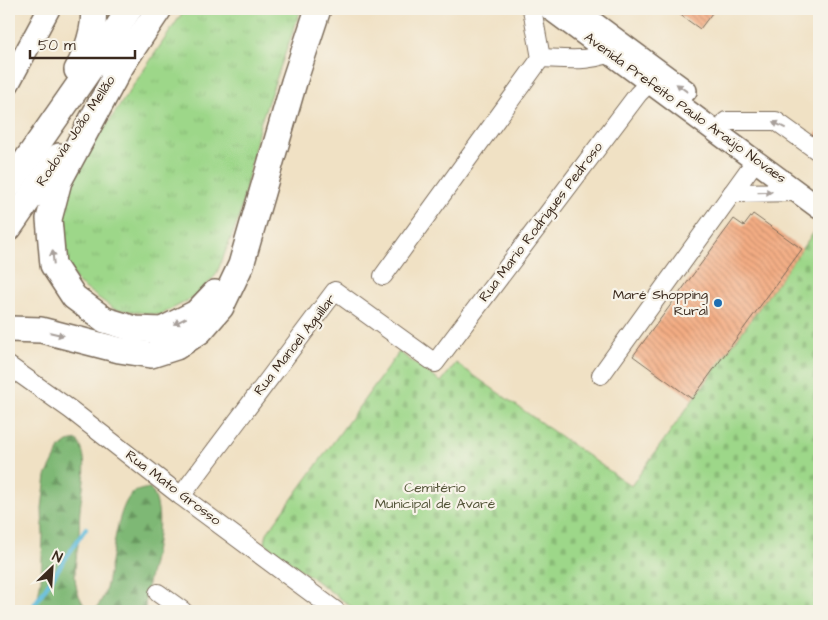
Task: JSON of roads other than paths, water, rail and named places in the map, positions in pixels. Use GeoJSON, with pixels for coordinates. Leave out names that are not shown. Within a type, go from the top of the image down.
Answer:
{"type":"FeatureCollection","features":[{"type":"Feature","properties":{"kind":"highway"},"geometry":{"type":"LineString","coordinates":[[9,184],[85,57],[94,17],[93,9]]}},
{"type":"Feature","properties":{"kind":"highway","name":"Rodovia João Mellão"},"geometry":{"type":"LineString","coordinates":[[9,184],[108,43],[129,9]]}},
{"type":"Feature","properties":{"kind":"highway","name":"Rodovia João Mellão"},"geometry":{"type":"LineString","coordinates":[[9,228],[159,9]]}},
{"type":"Feature","properties":{"kind":"highway"},"geometry":{"type":"LineString","coordinates":[[9,329],[41,330],[119,350],[151,355],[176,347],[200,331],[221,307],[240,265],[294,82],[318,9]]}},
{"type":"Feature","properties":{"kind":"highway"},"geometry":{"type":"LineString","coordinates":[[122,64],[59,181],[49,218],[53,265],[74,297],[105,320],[135,329],[162,330],[196,313],[240,265]]}},
{"type":"Feature","properties":{"kind":"main road"},"geometry":{"type":"LineString","coordinates":[[9,83],[49,9]]}},
{"type":"Feature","properties":{"kind":"main road","name":"Avenida Prefeito Paulo Araújo Novaes"},"geometry":{"type":"LineString","coordinates":[[550,9],[617,49],[726,121],[819,190]]}},
{"type":"Feature","properties":{"kind":"main road","name":"Avenida Prefeito Paulo Araújo Novaes"},"geometry":{"type":"LineString","coordinates":[[575,9],[649,82],[819,208]]}},
{"type":"Feature","properties":{"kind":"street"},"geometry":{"type":"LineString","coordinates":[[383,276],[540,58],[532,9]]}},
{"type":"Feature","properties":{"kind":"street"},"geometry":{"type":"LineString","coordinates":[[540,58],[590,60],[617,49]]}},
{"type":"Feature","properties":{"kind":"street","name":"Rua Mario Rodrigues Pedroso"},"geometry":{"type":"LineString","coordinates":[[435,363],[649,82]]}},
{"type":"Feature","properties":{"kind":"street"},"geometry":{"type":"LineString","coordinates":[[726,121],[776,121],[819,152]]}},
{"type":"Feature","properties":{"kind":"street"},"geometry":{"type":"LineString","coordinates":[[601,375],[756,160]]}},
{"type":"Feature","properties":{"kind":"street"},"geometry":{"type":"LineString","coordinates":[[732,193],[798,192]]}},
{"type":"Feature","properties":{"kind":"street","name":"Rua Manoel Aguillar"},"geometry":{"type":"LineString","coordinates":[[181,496],[335,290],[435,363]]}},
{"type":"Feature","properties":{"kind":"street","name":"Rua Mato Grosso"},"geometry":{"type":"LineString","coordinates":[[9,366],[71,410],[181,496],[336,611]]}},
{"type":"Feature","properties":{"kind":"street"},"geometry":{"type":"LineString","coordinates":[[158,593],[183,611]]}},
{"type":"Feature","properties":{"kind":"waterway"},"geometry":{"type":"LineString","coordinates":[[30,611],[86,528]]}},
{"type":"Feature","properties":{"kind":"place","name":"Maré Shopping Rural"},"geometry":{"type":"Point","coordinates":[718,303]}},
{"type":"Feature","properties":{"kind":"park label","name":"Cemitério Municipal de Avaré"},"geometry":{"type":"Point","coordinates":[435,496]}}]}
